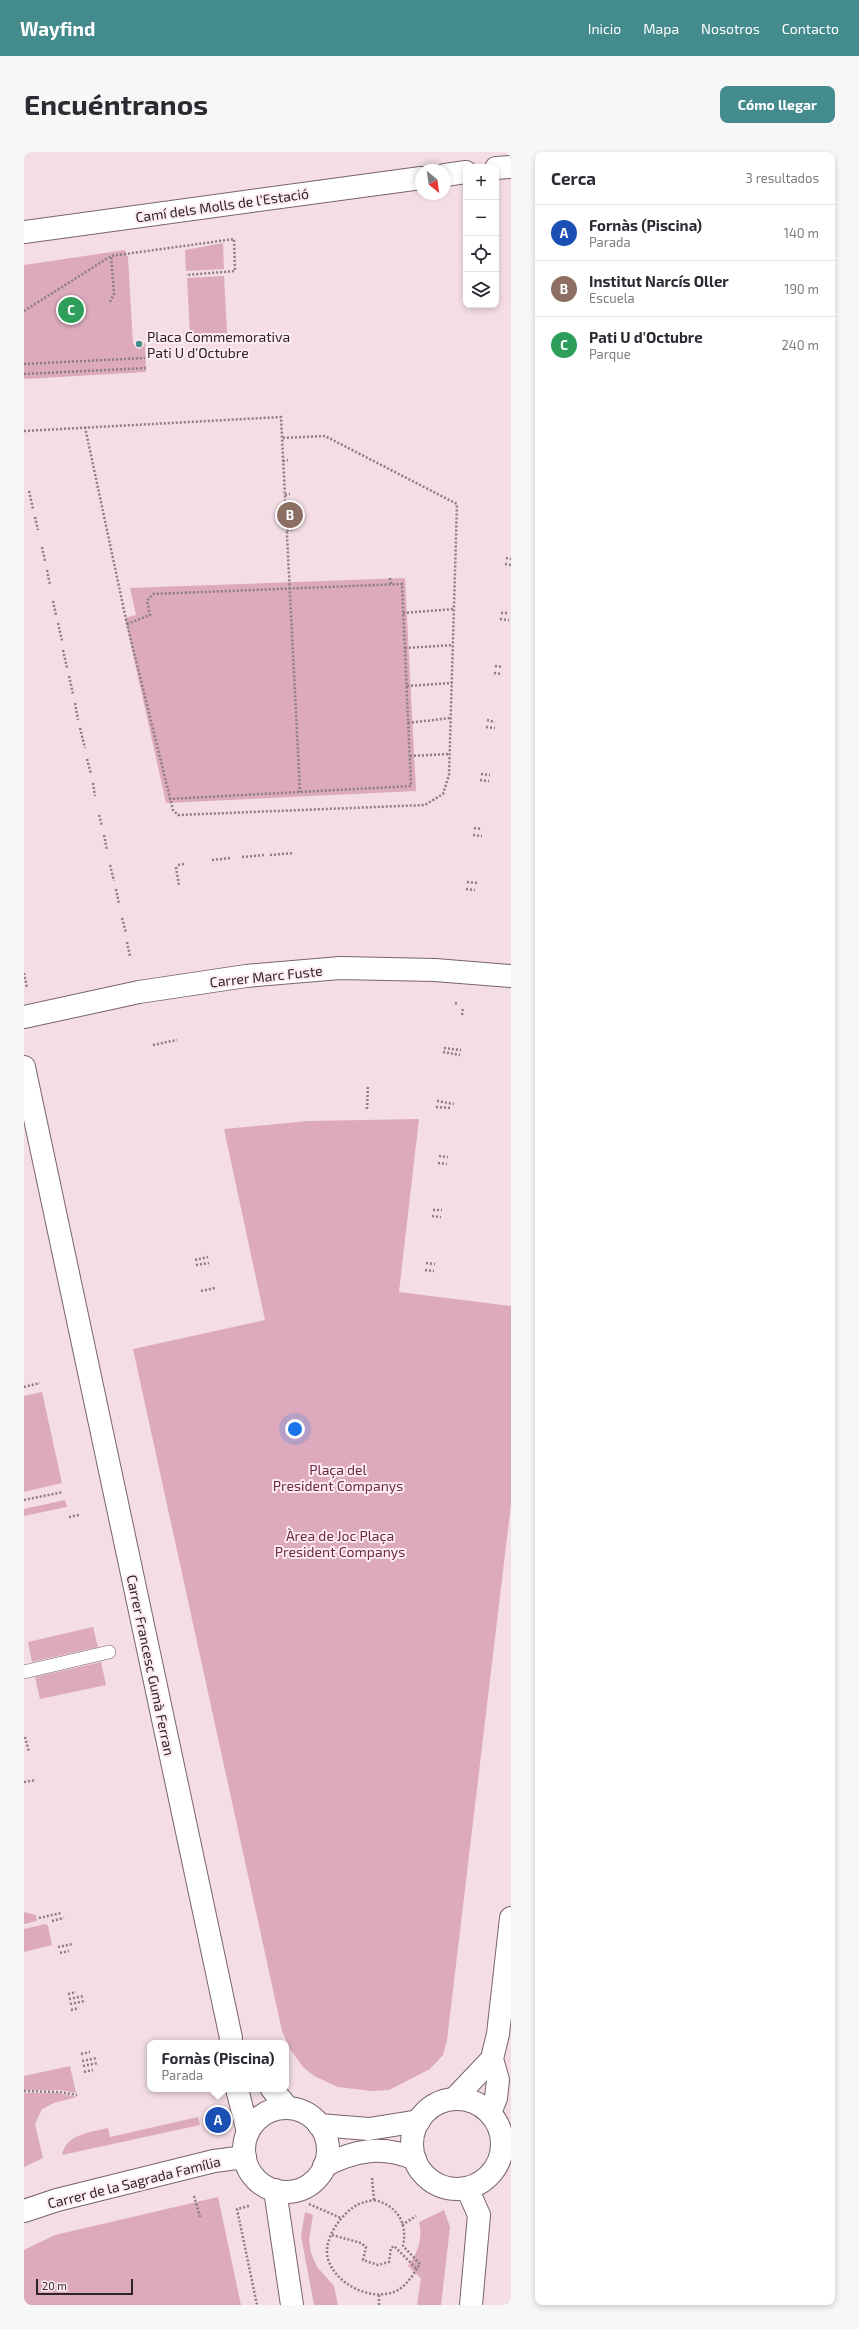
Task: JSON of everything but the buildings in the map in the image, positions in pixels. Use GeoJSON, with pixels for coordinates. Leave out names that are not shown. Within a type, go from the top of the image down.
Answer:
{"type":"FeatureCollection","features":[{"type":"Feature","properties":{"kind":"street"},"geometry":{"type":"LineString","coordinates":[[499,168],[511,167]]}},
{"type":"Feature","properties":{"kind":"street"},"geometry":{"type":"LineString","coordinates":[[451,174],[463,172]]}},
{"type":"Feature","properties":{"kind":"street","name":"Camí dels Molls de l'Estació"},"geometry":{"type":"LineString","coordinates":[[24,232],[415,179]]}},
{"type":"Feature","properties":{"kind":"street","name":"Carrer Marc Fuste"},"geometry":{"type":"LineString","coordinates":[[24,1017],[139,992],[246,976],[340,968],[435,970],[511,976]]}},
{"type":"Feature","properties":{"kind":"street","name":"Carrer Francesc Gumà Ferran"},"geometry":{"type":"LineString","coordinates":[[24,1067],[233,2040]]}},
{"type":"Feature","properties":{"kind":"street"},"geometry":{"type":"LineString","coordinates":[[498,2115],[475,2103],[454,2099],[439,2103],[429,2109],[419,2121],[413,2135],[412,2147],[415,2159],[425,2176],[443,2187],[467,2188],[484,2180],[495,2169],[506,2152],[502,2143],[499,2126],[498,2115],[496,2098],[498,2080],[492,2059],[498,2034],[511,1918]]}},
{"type":"Feature","properties":{"kind":"street"},"geometry":{"type":"LineString","coordinates":[[454,2099],[492,2059]]}},
{"type":"Feature","properties":{"kind":"street"},"geometry":{"type":"LineString","coordinates":[[239,2092],[248,2132]]}},
{"type":"Feature","properties":{"kind":"street"},"geometry":{"type":"LineString","coordinates":[[274,2092],[287,2107]]}},
{"type":"Feature","properties":{"kind":"street"},"geometry":{"type":"LineString","coordinates":[[287,2107],[301,2110],[312,2116],[319,2125],[327,2142],[327,2160],[318,2177],[307,2186],[292,2192],[275,2190],[262,2184],[252,2174],[245,2157],[244,2146],[248,2132],[256,2120],[273,2110],[287,2107]]}},
{"type":"Feature","properties":{"kind":"street"},"geometry":{"type":"LineString","coordinates":[[319,2125],[369,2129],[419,2121]]}},
{"type":"Feature","properties":{"kind":"street"},"geometry":{"type":"LineString","coordinates":[[324,2166],[340,2158],[370,2150],[404,2154],[415,2159]]}},
{"type":"Feature","properties":{"kind":"street","name":"Carrer de la Sagrada Família"},"geometry":{"type":"LineString","coordinates":[[24,2211],[87,2192],[214,2162],[245,2157]]}},
{"type":"Feature","properties":{"kind":"street"},"geometry":{"type":"LineString","coordinates":[[467,2188],[479,2215],[471,2305]]}},
{"type":"Feature","properties":{"kind":"street"},"geometry":{"type":"LineString","coordinates":[[275,2190],[292,2305]]}},
{"type":"Feature","properties":{"kind":"lane"},"geometry":{"type":"LineString","coordinates":[[24,1672],[109,1652]]}},
{"type":"Feature","properties":{"kind":"path"},"geometry":{"type":"LineString","coordinates":[[24,311],[111,256],[234,239],[235,271],[186,275]]}},
{"type":"Feature","properties":{"kind":"path"},"geometry":{"type":"LineString","coordinates":[[110,302],[114,294],[111,256]]}},
{"type":"Feature","properties":{"kind":"path"},"geometry":{"type":"LineString","coordinates":[[24,364],[145,358]]}},
{"type":"Feature","properties":{"kind":"path"},"geometry":{"type":"LineString","coordinates":[[24,374],[146,368]]}},
{"type":"Feature","properties":{"kind":"path"},"geometry":{"type":"LineString","coordinates":[[24,431],[281,417],[300,792]]}},
{"type":"Feature","properties":{"kind":"path"},"geometry":{"type":"LineString","coordinates":[[85,427],[127,624],[169,799],[173,810],[178,815],[426,805],[443,794],[449,776],[457,504],[325,436],[282,438]]}},
{"type":"Feature","properties":{"kind":"path"},"geometry":{"type":"LineString","coordinates":[[283,461],[288,460]]}},
{"type":"Feature","properties":{"kind":"path"},"geometry":{"type":"LineString","coordinates":[[29,491],[33,509]]}},
{"type":"Feature","properties":{"kind":"path"},"geometry":{"type":"LineString","coordinates":[[285,495],[290,494]]}},
{"type":"Feature","properties":{"kind":"path"},"geometry":{"type":"LineString","coordinates":[[35,517],[38,530]]}},
{"type":"Feature","properties":{"kind":"path"},"geometry":{"type":"LineString","coordinates":[[287,530],[292,530]]}},
{"type":"Feature","properties":{"kind":"path"},"geometry":{"type":"LineString","coordinates":[[42,547],[45,561]]}},
{"type":"Feature","properties":{"kind":"path"},"geometry":{"type":"LineString","coordinates":[[506,558],[511,558]]}},
{"type":"Feature","properties":{"kind":"path"},"geometry":{"type":"LineString","coordinates":[[505,564],[511,565]]}},
{"type":"Feature","properties":{"kind":"path"},"geometry":{"type":"LineString","coordinates":[[47,570],[50,585]]}},
{"type":"Feature","properties":{"kind":"path"},"geometry":{"type":"LineString","coordinates":[[390,578],[391,584]]}},
{"type":"Feature","properties":{"kind":"path"},"geometry":{"type":"LineString","coordinates":[[127,624],[150,615],[147,601],[153,594],[402,584],[411,786],[169,799]]}},
{"type":"Feature","properties":{"kind":"path"},"geometry":{"type":"LineString","coordinates":[[53,601],[56,615]]}},
{"type":"Feature","properties":{"kind":"path"},"geometry":{"type":"LineString","coordinates":[[403,613],[454,609]]}},
{"type":"Feature","properties":{"kind":"path"},"geometry":{"type":"LineString","coordinates":[[501,613],[509,613]]}},
{"type":"Feature","properties":{"kind":"path"},"geometry":{"type":"LineString","coordinates":[[500,619],[508,620]]}},
{"type":"Feature","properties":{"kind":"path"},"geometry":{"type":"LineString","coordinates":[[58,623],[62,641]]}},
{"type":"Feature","properties":{"kind":"path"},"geometry":{"type":"LineString","coordinates":[[405,648],[453,645]]}},
{"type":"Feature","properties":{"kind":"path"},"geometry":{"type":"LineString","coordinates":[[64,650],[68,668]]}},
{"type":"Feature","properties":{"kind":"path"},"geometry":{"type":"LineString","coordinates":[[495,666],[502,667]]}},
{"type":"Feature","properties":{"kind":"path"},"geometry":{"type":"LineString","coordinates":[[494,673],[502,674]]}},
{"type":"Feature","properties":{"kind":"path"},"geometry":{"type":"LineString","coordinates":[[69,676],[73,694]]}},
{"type":"Feature","properties":{"kind":"path"},"geometry":{"type":"LineString","coordinates":[[407,686],[452,683]]}},
{"type":"Feature","properties":{"kind":"path"},"geometry":{"type":"LineString","coordinates":[[75,703],[78,720]]}},
{"type":"Feature","properties":{"kind":"path"},"geometry":{"type":"LineString","coordinates":[[408,723],[450,718]]}},
{"type":"Feature","properties":{"kind":"path"},"geometry":{"type":"LineString","coordinates":[[487,720],[496,722]]}},
{"type":"Feature","properties":{"kind":"path"},"geometry":{"type":"LineString","coordinates":[[486,727],[495,728]]}},
{"type":"Feature","properties":{"kind":"path"},"geometry":{"type":"LineString","coordinates":[[80,728],[85,748]]}},
{"type":"Feature","properties":{"kind":"path"},"geometry":{"type":"LineString","coordinates":[[410,756],[449,754]]}},
{"type":"Feature","properties":{"kind":"path"},"geometry":{"type":"LineString","coordinates":[[87,759],[90,774]]}},
{"type":"Feature","properties":{"kind":"path"},"geometry":{"type":"LineString","coordinates":[[481,774],[490,775]]}},
{"type":"Feature","properties":{"kind":"path"},"geometry":{"type":"LineString","coordinates":[[480,780],[489,781]]}},
{"type":"Feature","properties":{"kind":"path"},"geometry":{"type":"LineString","coordinates":[[93,783],[95,796]]}},
{"type":"Feature","properties":{"kind":"path"},"geometry":{"type":"LineString","coordinates":[[99,815],[102,826]]}},
{"type":"Feature","properties":{"kind":"path"},"geometry":{"type":"LineString","coordinates":[[474,828],[482,829]]}},
{"type":"Feature","properties":{"kind":"path"},"geometry":{"type":"LineString","coordinates":[[104,835],[107,850]]}},
{"type":"Feature","properties":{"kind":"path"},"geometry":{"type":"LineString","coordinates":[[473,835],[482,836]]}},
{"type":"Feature","properties":{"kind":"path"},"geometry":{"type":"LineString","coordinates":[[270,855],[294,853]]}},
{"type":"Feature","properties":{"kind":"path"},"geometry":{"type":"LineString","coordinates":[[242,857],[265,855]]}},
{"type":"Feature","properties":{"kind":"path"},"geometry":{"type":"LineString","coordinates":[[212,860],[231,858]]}},
{"type":"Feature","properties":{"kind":"path"},"geometry":{"type":"LineString","coordinates":[[179,886],[177,866],[184,864]]}},
{"type":"Feature","properties":{"kind":"path"},"geometry":{"type":"LineString","coordinates":[[110,865],[114,881]]}},
{"type":"Feature","properties":{"kind":"path"},"geometry":{"type":"LineString","coordinates":[[467,882],[477,883]]}},
{"type":"Feature","properties":{"kind":"path"},"geometry":{"type":"LineString","coordinates":[[116,889],[119,904]]}},
{"type":"Feature","properties":{"kind":"path"},"geometry":{"type":"LineString","coordinates":[[466,889],[475,890]]}},
{"type":"Feature","properties":{"kind":"path"},"geometry":{"type":"LineString","coordinates":[[122,918],[126,933]]}},
{"type":"Feature","properties":{"kind":"path"},"geometry":{"type":"LineString","coordinates":[[127,942],[130,956]]}},
{"type":"Feature","properties":{"kind":"path"},"geometry":{"type":"LineString","coordinates":[[455,1003],[459,1004]]}},
{"type":"Feature","properties":{"kind":"path"},"geometry":{"type":"LineString","coordinates":[[462,1015],[463,1008]]}},
{"type":"Feature","properties":{"kind":"path"},"geometry":{"type":"LineString","coordinates":[[153,1045],[177,1040]]}},
{"type":"Feature","properties":{"kind":"path"},"geometry":{"type":"LineString","coordinates":[[444,1048],[461,1050]]}},
{"type":"Feature","properties":{"kind":"path"},"geometry":{"type":"LineString","coordinates":[[443,1052],[460,1055]]}},
{"type":"Feature","properties":{"kind":"path"},"geometry":{"type":"LineString","coordinates":[[367,1109],[368,1085]]}},
{"type":"Feature","properties":{"kind":"path"},"geometry":{"type":"LineString","coordinates":[[437,1101],[454,1104]]}},
{"type":"Feature","properties":{"kind":"path"},"geometry":{"type":"LineString","coordinates":[[436,1107],[450,1108]]}},
{"type":"Feature","properties":{"kind":"path"},"geometry":{"type":"LineString","coordinates":[[438,1156],[448,1157]]}},
{"type":"Feature","properties":{"kind":"path"},"geometry":{"type":"LineString","coordinates":[[438,1163],[447,1164]]}},
{"type":"Feature","properties":{"kind":"path"},"geometry":{"type":"LineString","coordinates":[[433,1210],[442,1210]]}},
{"type":"Feature","properties":{"kind":"path"},"geometry":{"type":"LineString","coordinates":[[432,1216],[441,1217]]}},
{"type":"Feature","properties":{"kind":"path"},"geometry":{"type":"LineString","coordinates":[[195,1260],[208,1257]]}},
{"type":"Feature","properties":{"kind":"path"},"geometry":{"type":"LineString","coordinates":[[196,1265],[209,1263]]}},
{"type":"Feature","properties":{"kind":"path"},"geometry":{"type":"LineString","coordinates":[[426,1263],[435,1264]]}},
{"type":"Feature","properties":{"kind":"path"},"geometry":{"type":"LineString","coordinates":[[425,1270],[434,1271]]}},
{"type":"Feature","properties":{"kind":"path"},"geometry":{"type":"LineString","coordinates":[[201,1291],[215,1288]]}},
{"type":"Feature","properties":{"kind":"path"},"geometry":{"type":"LineString","coordinates":[[24,1387],[40,1384]]}},
{"type":"Feature","properties":{"kind":"path"},"geometry":{"type":"LineString","coordinates":[[24,1500],[63,1492]]}},
{"type":"Feature","properties":{"kind":"path"},"geometry":{"type":"LineString","coordinates":[[69,1517],[79,1515]]}},
{"type":"Feature","properties":{"kind":"path"},"geometry":{"type":"LineString","coordinates":[[25,1737],[29,1752]]}},
{"type":"Feature","properties":{"kind":"path"},"geometry":{"type":"LineString","coordinates":[[24,1782],[36,1780]]}},
{"type":"Feature","properties":{"kind":"path"},"geometry":{"type":"LineString","coordinates":[[40,1918],[61,1913]]}},
{"type":"Feature","properties":{"kind":"path"},"geometry":{"type":"LineString","coordinates":[[52,1921],[64,1918]]}},
{"type":"Feature","properties":{"kind":"path"},"geometry":{"type":"LineString","coordinates":[[58,1947],[73,1944]]}},
{"type":"Feature","properties":{"kind":"path"},"geometry":{"type":"LineString","coordinates":[[60,1953],[69,1951]]}},
{"type":"Feature","properties":{"kind":"path"},"geometry":{"type":"LineString","coordinates":[[68,1994],[76,1992]]}},
{"type":"Feature","properties":{"kind":"path"},"geometry":{"type":"LineString","coordinates":[[69,1999],[84,1996]]}},
{"type":"Feature","properties":{"kind":"path"},"geometry":{"type":"LineString","coordinates":[[70,2004],[85,2001]]}},
{"type":"Feature","properties":{"kind":"path"},"geometry":{"type":"LineString","coordinates":[[71,2010],[78,2008]]}},
{"type":"Feature","properties":{"kind":"path"},"geometry":{"type":"LineString","coordinates":[[81,2054],[90,2052]]}},
{"type":"Feature","properties":{"kind":"path"},"geometry":{"type":"LineString","coordinates":[[82,2061],[97,2058]]}},
{"type":"Feature","properties":{"kind":"path"},"geometry":{"type":"LineString","coordinates":[[83,2066],[98,2062]]}},
{"type":"Feature","properties":{"kind":"path"},"geometry":{"type":"LineString","coordinates":[[84,2072],[93,2070]]}},
{"type":"Feature","properties":{"kind":"path"},"geometry":{"type":"LineString","coordinates":[[24,2091],[59,2092],[77,2095]]}},
{"type":"Feature","properties":{"kind":"path"},"geometry":{"type":"LineString","coordinates":[[371,2171],[374,2200]]}},
{"type":"Feature","properties":{"kind":"path"},"geometry":{"type":"LineString","coordinates":[[194,2196],[200,2217]]}},
{"type":"Feature","properties":{"kind":"path"},"geometry":{"type":"LineString","coordinates":[[374,2200],[386,2203],[397,2212],[405,2236],[403,2246],[420,2264],[407,2282],[396,2291],[379,2295],[350,2286],[333,2269],[328,2259],[327,2246],[341,2218],[358,2204],[374,2200]]}},
{"type":"Feature","properties":{"kind":"path"},"geometry":{"type":"LineString","coordinates":[[310,2204],[341,2218]]}},
{"type":"Feature","properties":{"kind":"path"},"geometry":{"type":"LineString","coordinates":[[250,2206],[237,2210],[257,2305]]}},
{"type":"Feature","properties":{"kind":"path"},"geometry":{"type":"LineString","coordinates":[[402,2225],[416,2216]]}},
{"type":"Feature","properties":{"kind":"path"},"geometry":{"type":"LineString","coordinates":[[332,2234],[361,2243],[366,2247],[363,2260],[378,2265],[389,2262],[394,2246],[417,2269]]}},
{"type":"Feature","properties":{"kind":"path"},"geometry":{"type":"LineString","coordinates":[[379,2295],[379,2305]]}},
{"type":"Feature","properties":{"kind":"green space"},"geometry":{"type":"Polygon","coordinates":[[[223,243],[224,269],[186,271],[185,250],[223,243]]]}},
{"type":"Feature","properties":{"kind":"green space"},"geometry":{"type":"Polygon","coordinates":[[[125,250],[128,258],[133,344],[145,343],[146,372],[24,379],[24,265],[125,250]]]}},
{"type":"Feature","properties":{"kind":"green space"},"geometry":{"type":"Polygon","coordinates":[[[224,276],[227,333],[190,335],[187,278],[224,276]]]}},
{"type":"Feature","properties":{"kind":"green space"},"geometry":{"type":"Polygon","coordinates":[[[405,578],[416,791],[166,803],[125,618],[136,615],[130,588],[405,578]]]}},
{"type":"Feature","properties":{"kind":"green space","name":"Plaça del President Companys"},"geometry":{"type":"Polygon","coordinates":[[[419,1119],[399,1292],[511,1306],[511,1504],[447,2040],[443,2055],[430,2069],[389,2090],[371,2091],[338,2087],[314,2076],[303,2067],[290,2049],[289,2040],[286,2040],[282,2031],[133,1349],[265,1320],[224,1129],[308,1121],[419,1119]]]}},
{"type":"Feature","properties":{"kind":"green space"},"geometry":{"type":"Polygon","coordinates":[[[42,1392],[62,1483],[24,1492],[24,1396],[42,1392]]]}},
{"type":"Feature","properties":{"kind":"green space"},"geometry":{"type":"Polygon","coordinates":[[[65,1500],[67,1507],[24,1516],[24,1509],[65,1500]]]}},
{"type":"Feature","properties":{"kind":"green space"},"geometry":{"type":"Polygon","coordinates":[[[93,1627],[98,1647],[32,1662],[28,1642],[93,1627]]]}},
{"type":"Feature","properties":{"kind":"green space"},"geometry":{"type":"Polygon","coordinates":[[[101,1662],[106,1685],[40,1699],[35,1677],[101,1662]]]}},
{"type":"Feature","properties":{"kind":"green space"},"geometry":{"type":"Polygon","coordinates":[[[24,1912],[36,1915],[37,1921],[24,1924],[24,1912]]]}},
{"type":"Feature","properties":{"kind":"green space"},"geometry":{"type":"Polygon","coordinates":[[[46,1924],[48,1926],[52,1945],[24,1952],[24,1929],[46,1924]]]}},
{"type":"Feature","properties":{"kind":"green space"},"geometry":{"type":"Polygon","coordinates":[[[70,2066],[76,2093],[60,2090],[24,2090],[24,2076],[70,2066]]]}},
{"type":"Feature","properties":{"kind":"green space"},"geometry":{"type":"Polygon","coordinates":[[[24,2093],[58,2093],[77,2097],[54,2103],[42,2109],[35,2124],[43,2158],[24,2167],[24,2093]]]}},
{"type":"Feature","properties":{"kind":"green space"},"geometry":{"type":"Polygon","coordinates":[[[198,2117],[200,2125],[62,2155],[68,2142],[87,2133],[108,2128],[110,2137],[198,2117]]]}},
{"type":"Feature","properties":{"kind":"green space"},"geometry":{"type":"Polygon","coordinates":[[[218,2197],[241,2305],[24,2305],[24,2250],[55,2235],[218,2197]]]}},
{"type":"Feature","properties":{"kind":"green space"},"geometry":{"type":"Polygon","coordinates":[[[444,2210],[450,2227],[441,2305],[417,2305],[421,2278],[408,2266],[419,2245],[419,2222],[444,2210]]]}},
{"type":"Feature","properties":{"kind":"green space"},"geometry":{"type":"Polygon","coordinates":[[[305,2212],[313,2215],[309,2240],[311,2253],[317,2267],[334,2286],[338,2305],[314,2305],[301,2236],[305,2212]]]}},
{"type":"Feature","properties":{"kind":"place","name":"Pati U d'Octubre"},"geometry":{"type":"Point","coordinates":[71,310]}},
{"type":"Feature","properties":{"kind":"place","name":"Placa Commemorativa Pati U d'Octubre"},"geometry":{"type":"Point","coordinates":[139,344]}},
{"type":"Feature","properties":{"kind":"place","name":"Institut Narcís Oller"},"geometry":{"type":"Point","coordinates":[290,515]}},
{"type":"Feature","properties":{"kind":"place","name":"Fornàs (Piscina)"},"geometry":{"type":"Point","coordinates":[218,2120]}},
{"type":"Feature","properties":{"kind":"park label","name":"Àrea de Joc Plaça President Companys"},"geometry":{"type":"Point","coordinates":[340,1544]}}]}
